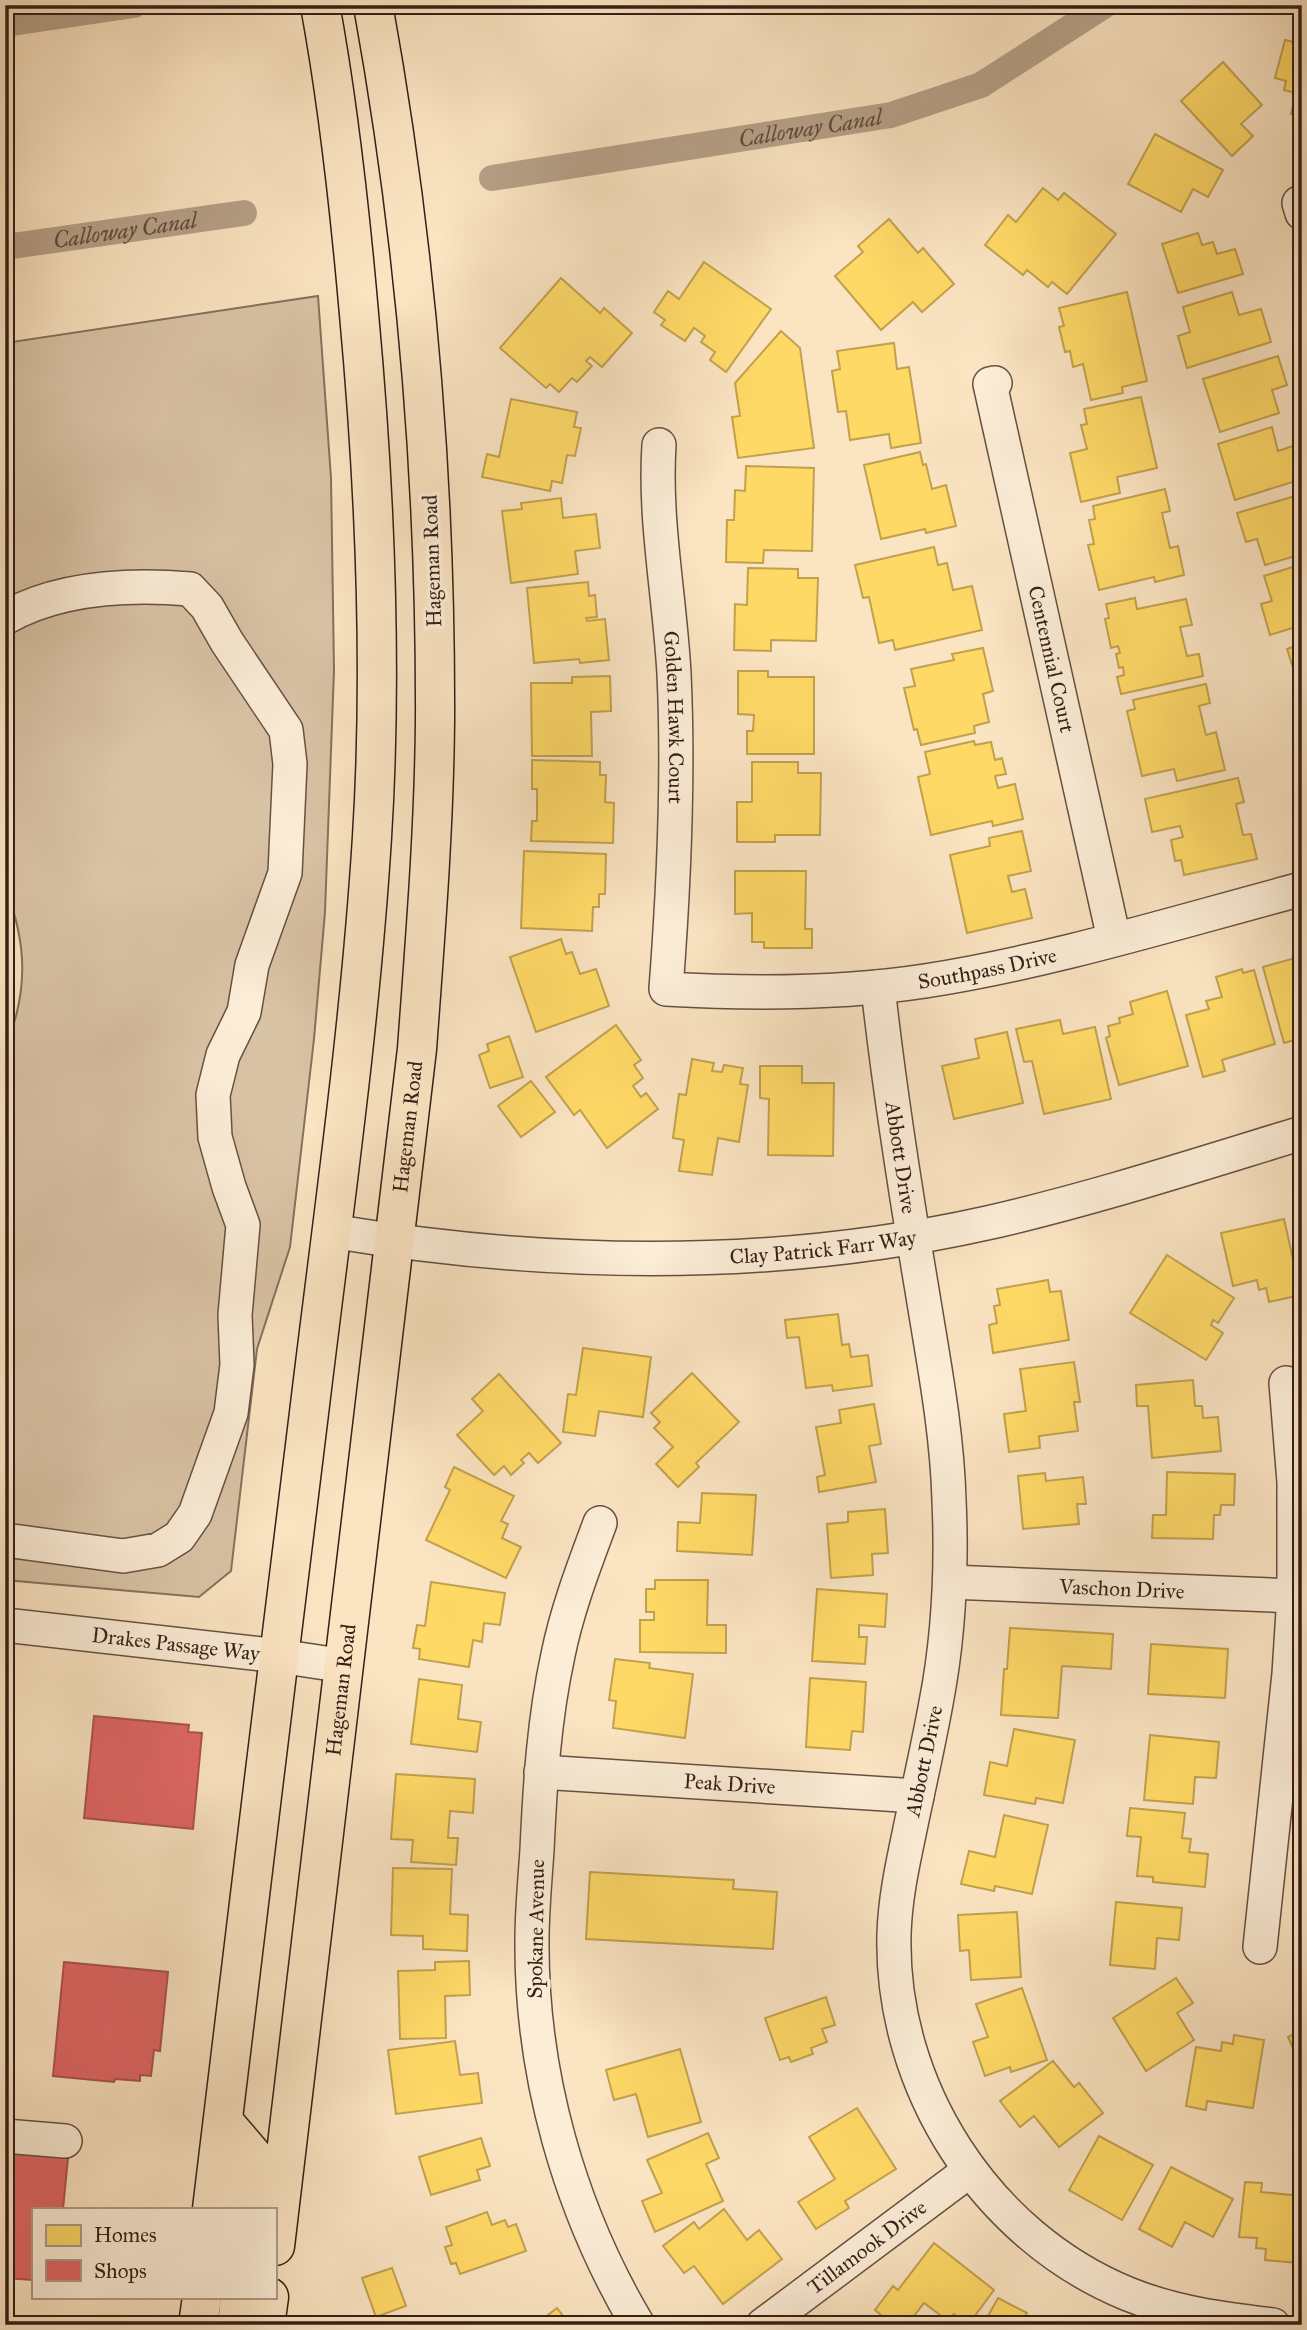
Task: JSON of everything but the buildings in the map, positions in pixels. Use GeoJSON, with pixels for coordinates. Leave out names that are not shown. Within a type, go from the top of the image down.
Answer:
{"type":"FeatureCollection","features":[{"type":"Feature","properties":{"kind":"main road","name":"Hageman Road"},"geometry":{"type":"LineString","coordinates":[[276,2238],[417,1049],[431,854],[435,723],[434,614],[426,418],[415,288],[399,158],[374,11]]}},
{"type":"Feature","properties":{"kind":"main road"},"geometry":{"type":"LineString","coordinates":[[212,2208],[354,1057],[372,836],[377,705],[377,599],[371,457],[340,123],[322,15]]}},
{"type":"Feature","properties":{"kind":"main road"},"geometry":{"type":"LineString","coordinates":[[223,2121],[253,2155],[248,2208]]}},
{"type":"Feature","properties":{"kind":"main road"},"geometry":{"type":"LineString","coordinates":[[198,2325],[202,2298]]}},
{"type":"Feature","properties":{"kind":"main road"},"geometry":{"type":"LineString","coordinates":[[237,2325],[240,2298]]}},
{"type":"Feature","properties":{"kind":"main road"},"geometry":{"type":"LineString","coordinates":[[265,2325],[269,2298]]}},
{"type":"Feature","properties":{"kind":"street","name":"Centennial Court"},"geometry":{"type":"LineString","coordinates":[[995,383],[990,384],[1114,939]]}},
{"type":"Feature","properties":{"kind":"street","name":"Golden Hawk Court"},"geometry":{"type":"LineString","coordinates":[[659,445],[657,482],[677,727],[676,825],[666,989]]}},
{"type":"Feature","properties":{"kind":"street"},"geometry":{"type":"LineString","coordinates":[[5,618],[23,608],[79,593],[148,586],[190,589],[207,607],[286,730],[290,764],[285,873],[252,965],[244,1012],[223,1055],[213,1095],[215,1137],[243,1225],[235,1315],[237,1366],[231,1413],[223,1441],[195,1514],[179,1537],[158,1550],[122,1556],[5,1540]]}},
{"type":"Feature","properties":{"kind":"street","name":"Southpass Drive"},"geometry":{"type":"LineString","coordinates":[[666,989],[793,992],[878,986],[1007,966],[1302,889]]}},
{"type":"Feature","properties":{"kind":"street","name":"Abbott Drive"},"geometry":{"type":"LineString","coordinates":[[878,986],[888,1084],[942,1414],[949,1497],[950,1582],[937,1698],[898,1889],[894,1935],[897,1988],[906,2040],[921,2084],[941,2126],[969,2171],[1006,2213],[1046,2247],[1085,2273],[1126,2293],[1170,2309],[1216,2319],[1273,2325]]}},
{"type":"Feature","properties":{"kind":"street","name":"Clay Patrick Farr Way"},"geometry":{"type":"LineString","coordinates":[[331,1231],[394,1241],[548,1257],[719,1258],[828,1249],[913,1237],[1068,1203],[1302,1133]]}},
{"type":"Feature","properties":{"kind":"street"},"geometry":{"type":"LineString","coordinates":[[1260,1947],[1289,1674],[1294,1596],[1294,1482],[1286,1383]]}},
{"type":"Feature","properties":{"kind":"street","name":"Spokane Avenue"},"geometry":{"type":"LineString","coordinates":[[600,1523],[575,1590],[558,1654],[544,1733],[532,1940],[534,2005],[542,2069],[560,2145],[580,2206],[606,2265],[638,2325]]}},
{"type":"Feature","properties":{"kind":"street","name":"Vaschon Drive"},"geometry":{"type":"LineString","coordinates":[[950,1582],[1294,1596]]}},
{"type":"Feature","properties":{"kind":"street","name":"Drakes Passage Way"},"geometry":{"type":"LineString","coordinates":[[5,1625],[345,1666]]}},
{"type":"Feature","properties":{"kind":"street","name":"Peak Drive"},"geometry":{"type":"LineString","coordinates":[[541,1772],[917,1796]]}},
{"type":"Feature","properties":{"kind":"street"},"geometry":{"type":"LineString","coordinates":[[5,2136],[65,2141]]}},
{"type":"Feature","properties":{"kind":"street","name":"Tillamook Drive"},"geometry":{"type":"LineString","coordinates":[[763,2325],[969,2171]]}},
{"type":"Feature","properties":{"kind":"shaded area"},"geometry":{"type":"Polygon","coordinates":[[[318,296],[331,478],[334,670],[325,912],[314,1039],[290,1247],[257,1349],[231,1571],[199,1597],[5,1580],[5,1049],[18,1008],[22,968],[18,929],[5,888],[5,343],[318,296]]]}},
{"type":"Feature","properties":{"kind":"shaded area"},"geometry":{"type":"Polygon","coordinates":[[[5,1672],[12,1673],[5,1733],[5,1672]]]}},
{"type":"Feature","properties":{"kind":"waterway"},"geometry":{"type":"LineString","coordinates":[[5,24],[134,5]]}},
{"type":"Feature","properties":{"kind":"waterway","name":"Calloway Canal"},"geometry":{"type":"LineString","coordinates":[[492,178],[891,115],[981,85],[1105,5]]}},
{"type":"Feature","properties":{"kind":"waterway","name":"Calloway Canal"},"geometry":{"type":"LineString","coordinates":[[5,247],[244,213]]}}]}
